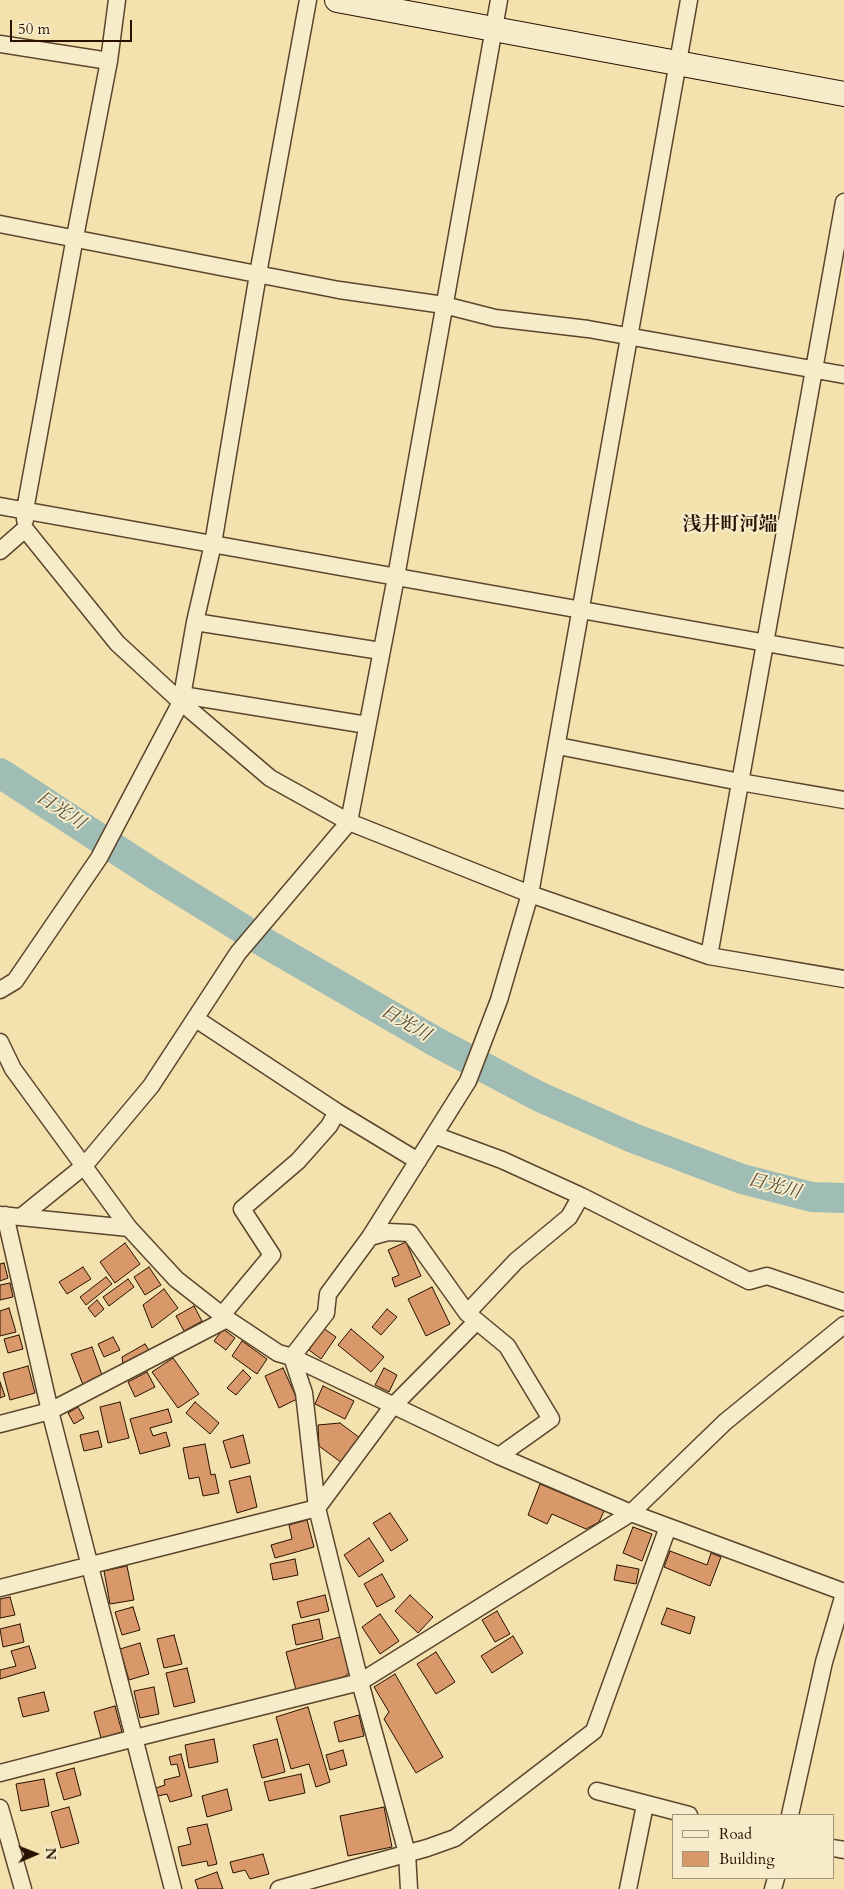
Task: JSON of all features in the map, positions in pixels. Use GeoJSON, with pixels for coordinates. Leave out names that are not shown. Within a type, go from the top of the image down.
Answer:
{"type":"FeatureCollection","features":[{"type":"Feature","properties":{"kind":"street"},"geometry":{"type":"LineString","coordinates":[[117,0],[109,61],[75,237],[26,510],[25,529],[116,643],[182,698],[270,778],[349,822],[530,894],[709,956],[844,979]]}},
{"type":"Feature","properties":{"kind":"street"},"geometry":{"type":"LineString","coordinates":[[0,990],[15,981],[99,858],[182,698],[195,622],[213,544],[258,274],[308,0]]}},
{"type":"Feature","properties":{"kind":"street"},"geometry":{"type":"LineString","coordinates":[[338,0],[844,94]]}},
{"type":"Feature","properties":{"kind":"street"},"geometry":{"type":"LineString","coordinates":[[8,1215],[84,1166],[151,1086],[238,953],[349,822],[396,577],[499,0]]}},
{"type":"Feature","properties":{"kind":"street"},"geometry":{"type":"LineString","coordinates":[[292,1357],[326,1313],[328,1294],[370,1238],[468,1081],[498,1000],[530,894],[558,746],[580,610],[689,0]]}},
{"type":"Feature","properties":{"kind":"street"},"geometry":{"type":"LineString","coordinates":[[0,44],[109,61]]}},
{"type":"Feature","properties":{"kind":"street"},"geometry":{"type":"LineString","coordinates":[[709,956],[844,202]]}},
{"type":"Feature","properties":{"kind":"street"},"geometry":{"type":"LineString","coordinates":[[0,224],[75,237],[339,290],[444,305],[495,318],[588,329],[844,375]]}},
{"type":"Feature","properties":{"kind":"street"},"geometry":{"type":"LineString","coordinates":[[0,506],[844,657]]}},
{"type":"Feature","properties":{"kind":"street"},"geometry":{"type":"LineString","coordinates":[[0,551],[25,529]]}},
{"type":"Feature","properties":{"kind":"street"},"geometry":{"type":"LineString","coordinates":[[195,622],[381,651]]}},
{"type":"Feature","properties":{"kind":"street"},"geometry":{"type":"LineString","coordinates":[[182,698],[367,725]]}},
{"type":"Feature","properties":{"kind":"street"},"geometry":{"type":"LineString","coordinates":[[558,746],[740,782],[844,800]]}},
{"type":"Feature","properties":{"kind":"street"},"geometry":{"type":"LineString","coordinates":[[196,1019],[337,1112],[418,1161]]}},
{"type":"Feature","properties":{"kind":"street"},"geometry":{"type":"LineString","coordinates":[[0,1042],[13,1069],[130,1228],[176,1278],[224,1317],[278,1353],[292,1357],[392,1407],[499,1456],[631,1513],[844,1593],[824,1662],[790,1814]]}},
{"type":"Feature","properties":{"kind":"street"},"geometry":{"type":"LineString","coordinates":[[0,1424],[50,1411],[224,1317],[272,1254],[242,1209],[298,1161],[329,1126],[337,1112]]}},
{"type":"Feature","properties":{"kind":"street"},"geometry":{"type":"LineString","coordinates":[[434,1135],[502,1160],[581,1196],[749,1281],[767,1276],[844,1302]]}},
{"type":"Feature","properties":{"kind":"street"},"geometry":{"type":"LineString","coordinates":[[0,1588],[317,1508],[392,1407],[471,1317],[516,1262],[569,1217],[581,1196]]}},
{"type":"Feature","properties":{"kind":"street"},"geometry":{"type":"LineString","coordinates":[[8,1215],[130,1228]]}},
{"type":"Feature","properties":{"kind":"street"},"geometry":{"type":"LineString","coordinates":[[8,1215],[50,1411],[173,1889]]}},
{"type":"Feature","properties":{"kind":"street"},"geometry":{"type":"LineString","coordinates":[[370,1238],[388,1232],[410,1233],[471,1317],[507,1346],[550,1419],[499,1456]]}},
{"type":"Feature","properties":{"kind":"street"},"geometry":{"type":"LineString","coordinates":[[0,1773],[360,1682],[631,1513],[724,1422],[844,1325]]}},
{"type":"Feature","properties":{"kind":"street"},"geometry":{"type":"LineString","coordinates":[[292,1357],[304,1393],[317,1508],[360,1682],[407,1853],[409,1889]]}},
{"type":"Feature","properties":{"kind":"street"},"geometry":{"type":"LineString","coordinates":[[279,1889],[455,1838],[594,1731],[668,1527]]}},
{"type":"Feature","properties":{"kind":"street"},"geometry":{"type":"LineString","coordinates":[[597,1791],[685,1814]]}},
{"type":"Feature","properties":{"kind":"street"},"geometry":{"type":"LineString","coordinates":[[628,1889],[645,1804]]}},
{"type":"Feature","properties":{"kind":"street"},"geometry":{"type":"LineString","coordinates":[[0,1808],[23,1889]]}},
{"type":"Feature","properties":{"kind":"building"},"geometry":{"type":"Polygon","coordinates":[[[406,1242],[421,1276],[395,1287],[392,1278],[399,1275],[388,1250],[406,1242]]]}},
{"type":"Feature","properties":{"kind":"building"},"geometry":{"type":"Polygon","coordinates":[[[125,1243],[140,1264],[115,1283],[100,1262],[125,1243]]]}},
{"type":"Feature","properties":{"kind":"building"},"geometry":{"type":"Polygon","coordinates":[[[4,1263],[8,1278],[0,1281],[0,1264],[4,1263]]]}},
{"type":"Feature","properties":{"kind":"building"},"geometry":{"type":"Polygon","coordinates":[[[83,1267],[91,1279],[67,1294],[59,1282],[83,1267]]]}},
{"type":"Feature","properties":{"kind":"building"},"geometry":{"type":"Polygon","coordinates":[[[149,1267],[161,1285],[145,1295],[134,1277],[149,1267]]]}},
{"type":"Feature","properties":{"kind":"building"},"geometry":{"type":"Polygon","coordinates":[[[106,1277],[112,1284],[86,1305],[80,1297],[106,1277]]]}},
{"type":"Feature","properties":{"kind":"building"},"geometry":{"type":"Polygon","coordinates":[[[128,1279],[134,1287],[109,1306],[103,1297],[128,1279]]]}},
{"type":"Feature","properties":{"kind":"building"},"geometry":{"type":"Polygon","coordinates":[[[10,1283],[13,1297],[0,1300],[0,1285],[10,1283]]]}},
{"type":"Feature","properties":{"kind":"building"},"geometry":{"type":"Polygon","coordinates":[[[432,1287],[450,1324],[426,1336],[408,1299],[432,1287]]]}},
{"type":"Feature","properties":{"kind":"building"},"geometry":{"type":"Polygon","coordinates":[[[164,1289],[178,1308],[152,1328],[143,1305],[164,1289]]]}},
{"type":"Feature","properties":{"kind":"building"},"geometry":{"type":"Polygon","coordinates":[[[97,1300],[104,1309],[95,1317],[88,1308],[97,1300]]]}},
{"type":"Feature","properties":{"kind":"building"},"geometry":{"type":"Polygon","coordinates":[[[194,1306],[202,1321],[184,1331],[176,1316],[194,1306]]]}},
{"type":"Feature","properties":{"kind":"building"},"geometry":{"type":"Polygon","coordinates":[[[9,1308],[16,1332],[0,1336],[0,1311],[9,1308]]]}},
{"type":"Feature","properties":{"kind":"building"},"geometry":{"type":"Polygon","coordinates":[[[387,1309],[397,1317],[381,1335],[372,1327],[387,1309]]]}},
{"type":"Feature","properties":{"kind":"building"},"geometry":{"type":"Polygon","coordinates":[[[323,1328],[336,1337],[321,1359],[309,1350],[323,1328]]]}},
{"type":"Feature","properties":{"kind":"building"},"geometry":{"type":"Polygon","coordinates":[[[223,1329],[235,1338],[226,1350],[214,1341],[223,1329]]]}},
{"type":"Feature","properties":{"kind":"building"},"geometry":{"type":"Polygon","coordinates":[[[351,1329],[384,1357],[371,1372],[338,1345],[351,1329]]]}},
{"type":"Feature","properties":{"kind":"building"},"geometry":{"type":"Polygon","coordinates":[[[19,1335],[23,1349],[8,1353],[4,1339],[19,1335]]]}},
{"type":"Feature","properties":{"kind":"building"},"geometry":{"type":"Polygon","coordinates":[[[113,1337],[120,1350],[104,1357],[98,1344],[113,1337]]]}},
{"type":"Feature","properties":{"kind":"building"},"geometry":{"type":"Polygon","coordinates":[[[242,1341],[267,1359],[257,1374],[232,1356],[242,1341]]]}},
{"type":"Feature","properties":{"kind":"building"},"geometry":{"type":"Polygon","coordinates":[[[145,1344],[149,1350],[123,1364],[122,1357],[145,1344]]]}},
{"type":"Feature","properties":{"kind":"building"},"geometry":{"type":"Polygon","coordinates":[[[92,1347],[103,1378],[83,1385],[71,1354],[92,1347]]]}},
{"type":"Feature","properties":{"kind":"building"},"geometry":{"type":"Polygon","coordinates":[[[173,1358],[199,1394],[178,1408],[152,1372],[173,1358]]]}},
{"type":"Feature","properties":{"kind":"building"},"geometry":{"type":"Polygon","coordinates":[[[28,1366],[35,1393],[10,1400],[3,1373],[28,1366]]]}},
{"type":"Feature","properties":{"kind":"building"},"geometry":{"type":"Polygon","coordinates":[[[283,1368],[297,1399],[279,1408],[265,1376],[283,1368]]]}},
{"type":"Feature","properties":{"kind":"building"},"geometry":{"type":"Polygon","coordinates":[[[384,1368],[397,1375],[389,1392],[375,1385],[384,1368]]]}},
{"type":"Feature","properties":{"kind":"building"},"geometry":{"type":"Polygon","coordinates":[[[243,1370],[251,1378],[236,1395],[227,1388],[243,1370]]]}},
{"type":"Feature","properties":{"kind":"building"},"geometry":{"type":"Polygon","coordinates":[[[147,1372],[155,1387],[135,1397],[128,1382],[147,1372]]]}},
{"type":"Feature","properties":{"kind":"building"},"geometry":{"type":"Polygon","coordinates":[[[0,1382],[5,1396],[0,1398],[0,1382]]]}},
{"type":"Feature","properties":{"kind":"building"},"geometry":{"type":"Polygon","coordinates":[[[323,1386],[354,1401],[345,1419],[315,1404],[323,1386]]]}},
{"type":"Feature","properties":{"kind":"building"},"geometry":{"type":"Polygon","coordinates":[[[120,1402],[129,1438],[108,1443],[100,1407],[120,1402]]]}},
{"type":"Feature","properties":{"kind":"building"},"geometry":{"type":"Polygon","coordinates":[[[195,1402],[219,1423],[210,1434],[186,1413],[195,1402]]]}},
{"type":"Feature","properties":{"kind":"building"},"geometry":{"type":"Polygon","coordinates":[[[78,1407],[84,1418],[74,1424],[68,1413],[78,1407]]]}},
{"type":"Feature","properties":{"kind":"building"},"geometry":{"type":"Polygon","coordinates":[[[168,1409],[172,1422],[150,1428],[153,1436],[166,1432],[170,1446],[140,1454],[130,1419],[168,1409]]]}},
{"type":"Feature","properties":{"kind":"building"},"geometry":{"type":"Polygon","coordinates":[[[340,1423],[360,1438],[342,1463],[319,1446],[318,1425],[340,1423]]]}},
{"type":"Feature","properties":{"kind":"building"},"geometry":{"type":"Polygon","coordinates":[[[98,1431],[102,1447],[84,1451],[80,1435],[98,1431]]]}},
{"type":"Feature","properties":{"kind":"building"},"geometry":{"type":"Polygon","coordinates":[[[243,1435],[250,1463],[231,1468],[223,1441],[243,1435]]]}},
{"type":"Feature","properties":{"kind":"building"},"geometry":{"type":"Polygon","coordinates":[[[205,1444],[211,1475],[215,1474],[219,1493],[203,1496],[199,1477],[189,1479],[183,1448],[205,1444]]]}},
{"type":"Feature","properties":{"kind":"building"},"geometry":{"type":"Polygon","coordinates":[[[250,1476],[257,1507],[237,1513],[229,1481],[250,1476]]]}},
{"type":"Feature","properties":{"kind":"building"},"geometry":{"type":"Polygon","coordinates":[[[540,1484],[604,1511],[599,1522],[586,1529],[552,1514],[547,1524],[528,1515],[540,1484]]]}},
{"type":"Feature","properties":{"kind":"building"},"geometry":{"type":"Polygon","coordinates":[[[390,1513],[408,1540],[391,1551],[373,1523],[390,1513]]]}},
{"type":"Feature","properties":{"kind":"building"},"geometry":{"type":"Polygon","coordinates":[[[307,1520],[314,1547],[275,1558],[271,1545],[292,1539],[289,1525],[307,1520]]]}},
{"type":"Feature","properties":{"kind":"building"},"geometry":{"type":"Polygon","coordinates":[[[633,1527],[652,1534],[642,1561],[623,1553],[633,1527]]]}},
{"type":"Feature","properties":{"kind":"building"},"geometry":{"type":"Polygon","coordinates":[[[369,1538],[384,1561],[359,1577],[344,1555],[369,1538]]]}},
{"type":"Feature","properties":{"kind":"building"},"geometry":{"type":"Polygon","coordinates":[[[670,1551],[707,1565],[711,1553],[721,1557],[710,1586],[664,1567],[670,1551]]]}},
{"type":"Feature","properties":{"kind":"building"},"geometry":{"type":"Polygon","coordinates":[[[295,1559],[298,1575],[273,1580],[270,1564],[295,1559]]]}},
{"type":"Feature","properties":{"kind":"building"},"geometry":{"type":"Polygon","coordinates":[[[617,1565],[639,1569],[636,1584],[614,1580],[617,1565]]]}},
{"type":"Feature","properties":{"kind":"building"},"geometry":{"type":"Polygon","coordinates":[[[127,1566],[134,1600],[110,1604],[104,1571],[127,1566]]]}},
{"type":"Feature","properties":{"kind":"building"},"geometry":{"type":"Polygon","coordinates":[[[382,1574],[395,1597],[377,1607],[364,1584],[382,1574]]]}},
{"type":"Feature","properties":{"kind":"building"},"geometry":{"type":"Polygon","coordinates":[[[325,1595],[329,1611],[301,1618],[297,1602],[325,1595]]]}},
{"type":"Feature","properties":{"kind":"building"},"geometry":{"type":"Polygon","coordinates":[[[410,1595],[433,1617],[418,1633],[395,1611],[410,1595]]]}},
{"type":"Feature","properties":{"kind":"building"},"geometry":{"type":"Polygon","coordinates":[[[10,1597],[15,1615],[0,1618],[0,1599],[10,1597]]]}},
{"type":"Feature","properties":{"kind":"building"},"geometry":{"type":"Polygon","coordinates":[[[133,1607],[140,1630],[122,1635],[115,1612],[133,1607]]]}},
{"type":"Feature","properties":{"kind":"building"},"geometry":{"type":"Polygon","coordinates":[[[667,1608],[695,1617],[690,1634],[661,1624],[667,1608]]]}},
{"type":"Feature","properties":{"kind":"building"},"geometry":{"type":"Polygon","coordinates":[[[497,1611],[510,1634],[495,1642],[482,1620],[497,1611]]]}},
{"type":"Feature","properties":{"kind":"building"},"geometry":{"type":"Polygon","coordinates":[[[380,1614],[399,1641],[380,1654],[362,1627],[380,1614]]]}},
{"type":"Feature","properties":{"kind":"building"},"geometry":{"type":"Polygon","coordinates":[[[319,1619],[323,1639],[296,1645],[292,1625],[319,1619]]]}},
{"type":"Feature","properties":{"kind":"building"},"geometry":{"type":"Polygon","coordinates":[[[20,1624],[24,1642],[3,1647],[0,1629],[20,1624]]]}},
{"type":"Feature","properties":{"kind":"building"},"geometry":{"type":"Polygon","coordinates":[[[174,1635],[182,1664],[164,1668],[157,1639],[174,1635]]]}},
{"type":"Feature","properties":{"kind":"building"},"geometry":{"type":"Polygon","coordinates":[[[513,1636],[523,1653],[492,1673],[481,1656],[513,1636]]]}},
{"type":"Feature","properties":{"kind":"building"},"geometry":{"type":"Polygon","coordinates":[[[340,1637],[350,1672],[344,1677],[296,1690],[286,1652],[340,1637]]]}},
{"type":"Feature","properties":{"kind":"building"},"geometry":{"type":"Polygon","coordinates":[[[140,1643],[149,1674],[129,1680],[120,1649],[140,1643]]]}},
{"type":"Feature","properties":{"kind":"building"},"geometry":{"type":"Polygon","coordinates":[[[29,1646],[36,1668],[0,1679],[0,1670],[16,1666],[11,1651],[29,1646]]]}},
{"type":"Feature","properties":{"kind":"building"},"geometry":{"type":"Polygon","coordinates":[[[436,1652],[455,1682],[436,1694],[417,1664],[436,1652]]]}},
{"type":"Feature","properties":{"kind":"building"},"geometry":{"type":"Polygon","coordinates":[[[187,1668],[195,1702],[174,1707],[166,1673],[187,1668]]]}},
{"type":"Feature","properties":{"kind":"building"},"geometry":{"type":"Polygon","coordinates":[[[395,1674],[443,1757],[416,1773],[384,1719],[389,1712],[374,1687],[395,1674]]]}},
{"type":"Feature","properties":{"kind":"building"},"geometry":{"type":"Polygon","coordinates":[[[154,1687],[159,1714],[140,1718],[134,1691],[154,1687]]]}},
{"type":"Feature","properties":{"kind":"building"},"geometry":{"type":"Polygon","coordinates":[[[44,1692],[49,1711],[23,1717],[18,1698],[44,1692]]]}},
{"type":"Feature","properties":{"kind":"building"},"geometry":{"type":"Polygon","coordinates":[[[115,1706],[122,1732],[101,1738],[94,1712],[115,1706]]]}},
{"type":"Feature","properties":{"kind":"building"},"geometry":{"type":"Polygon","coordinates":[[[308,1707],[330,1782],[316,1787],[309,1764],[291,1769],[276,1717],[308,1707]]]}},
{"type":"Feature","properties":{"kind":"building"},"geometry":{"type":"Polygon","coordinates":[[[359,1715],[364,1736],[339,1742],[334,1722],[359,1715]]]}},
{"type":"Feature","properties":{"kind":"building"},"geometry":{"type":"Polygon","coordinates":[[[214,1739],[218,1762],[189,1768],[185,1745],[214,1739]]]}},
{"type":"Feature","properties":{"kind":"building"},"geometry":{"type":"Polygon","coordinates":[[[277,1739],[285,1772],[262,1778],[253,1745],[277,1739]]]}},
{"type":"Feature","properties":{"kind":"building"},"geometry":{"type":"Polygon","coordinates":[[[343,1750],[347,1765],[330,1770],[326,1755],[343,1750]]]}},
{"type":"Feature","properties":{"kind":"building"},"geometry":{"type":"Polygon","coordinates":[[[181,1754],[192,1796],[170,1802],[167,1794],[158,1796],[156,1788],[165,1785],[164,1780],[180,1776],[177,1764],[171,1765],[169,1757],[181,1754]]]}},
{"type":"Feature","properties":{"kind":"building"},"geometry":{"type":"Polygon","coordinates":[[[74,1768],[81,1795],[64,1800],[56,1773],[74,1768]]]}},
{"type":"Feature","properties":{"kind":"building"},"geometry":{"type":"Polygon","coordinates":[[[301,1774],[305,1793],[269,1801],[264,1782],[301,1774]]]}},
{"type":"Feature","properties":{"kind":"building"},"geometry":{"type":"Polygon","coordinates":[[[44,1779],[49,1806],[21,1811],[16,1784],[44,1779]]]}},
{"type":"Feature","properties":{"kind":"building"},"geometry":{"type":"Polygon","coordinates":[[[227,1789],[232,1810],[207,1817],[202,1796],[227,1789]]]}},
{"type":"Feature","properties":{"kind":"building"},"geometry":{"type":"Polygon","coordinates":[[[69,1807],[79,1843],[61,1848],[51,1812],[69,1807]]]}},
{"type":"Feature","properties":{"kind":"building"},"geometry":{"type":"Polygon","coordinates":[[[384,1807],[392,1847],[348,1856],[340,1816],[384,1807]]]}},
{"type":"Feature","properties":{"kind":"building"},"geometry":{"type":"Polygon","coordinates":[[[207,1824],[217,1864],[208,1866],[207,1861],[182,1866],[178,1847],[191,1844],[187,1828],[207,1824]]]}},
{"type":"Feature","properties":{"kind":"building"},"geometry":{"type":"Polygon","coordinates":[[[263,1854],[269,1874],[250,1879],[245,1870],[233,1873],[230,1862],[263,1854]]]}},
{"type":"Feature","properties":{"kind":"building"},"geometry":{"type":"Polygon","coordinates":[[[217,1872],[223,1889],[198,1889],[195,1880],[217,1872]]]}},
{"type":"Feature","properties":{"kind":"waterway","name":"日光川"},"geometry":{"type":"LineString","coordinates":[[0,773],[154,874],[267,944],[436,1042],[540,1097],[633,1138],[742,1179],[812,1197],[844,1198]]}},
{"type":"Feature","properties":{"kind":"district","name":"浅井町河端"},"geometry":{"type":"Point","coordinates":[730,526]}}]}
